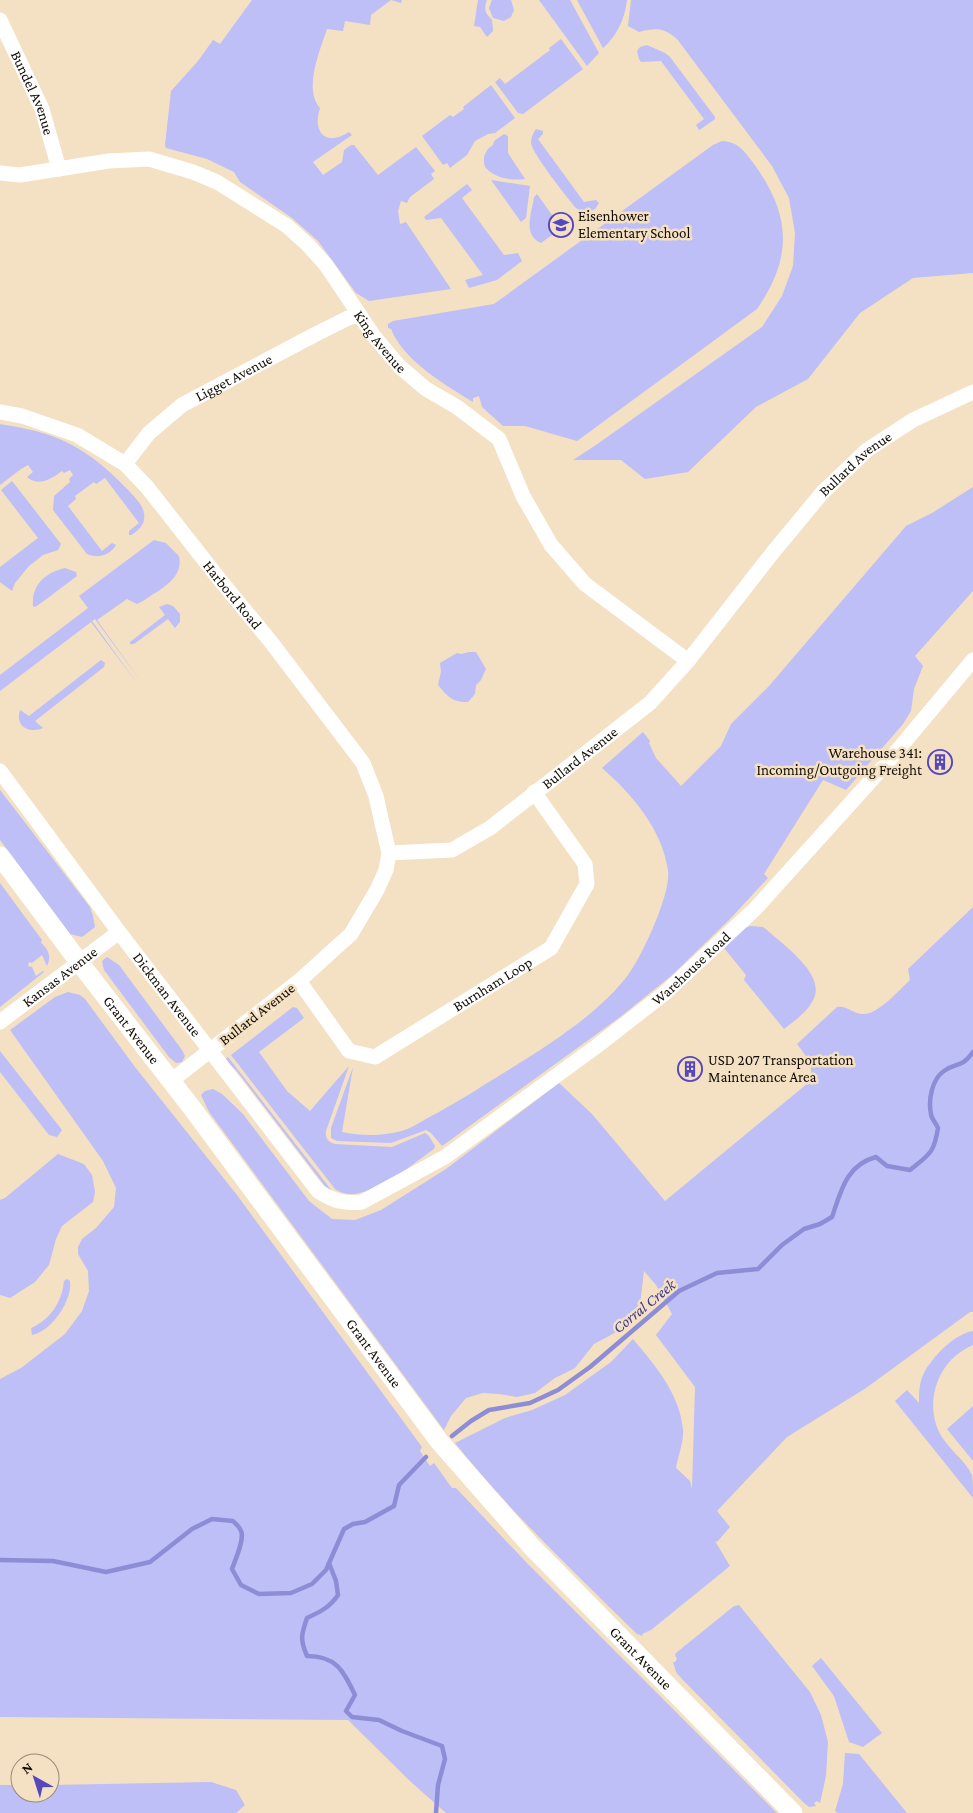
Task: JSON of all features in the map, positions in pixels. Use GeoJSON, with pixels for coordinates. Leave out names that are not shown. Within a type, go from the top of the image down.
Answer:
{"type":"FeatureCollection","features":[{"type":"Feature","properties":{"kind":"main road","name":"Grant Avenue"},"geometry":{"type":"LineString","coordinates":[[0,856],[451,1455],[531,1546],[793,1813]]}},
{"type":"Feature","properties":{"kind":"street","name":"Bundel Avenue"},"geometry":{"type":"LineString","coordinates":[[0,20],[42,109],[58,169]]}},
{"type":"Feature","properties":{"kind":"street","name":"King Avenue"},"geometry":{"type":"LineString","coordinates":[[0,173],[20,175],[109,161],[149,160],[193,172],[217,182],[286,226],[326,265],[373,336],[398,366],[426,389],[457,407],[498,439],[523,496],[551,545],[585,584],[688,661]]}},
{"type":"Feature","properties":{"kind":"street","name":"Ligget Avenue"},"geometry":{"type":"LineString","coordinates":[[124,464],[149,433],[182,405],[324,330],[348,318],[360,315]]}},
{"type":"Feature","properties":{"kind":"street","name":"Bullard Avenue"},"geometry":{"type":"LineString","coordinates":[[171,1081],[298,981],[351,934],[377,890],[386,870],[389,853],[452,850],[490,828],[650,703],[688,661],[822,493],[867,450],[913,420],[973,392]]}},
{"type":"Feature","properties":{"kind":"street","name":"Harbord Road"},"geometry":{"type":"LineString","coordinates":[[0,412],[22,416],[77,435],[124,464],[147,487],[271,642],[362,763],[376,796],[389,853]]}},
{"type":"Feature","properties":{"kind":"street","name":"Warehouse Road"},"geometry":{"type":"LineString","coordinates":[[346,1204],[362,1202],[445,1156],[597,1046],[665,992],[755,909],[886,764],[973,660]]}},
{"type":"Feature","properties":{"kind":"street","name":"Dickman Avenue"},"geometry":{"type":"LineString","coordinates":[[0,771],[119,932],[318,1191],[331,1200],[346,1204]]}},
{"type":"Feature","properties":{"kind":"street","name":"Burnham Loop"},"geometry":{"type":"LineString","coordinates":[[298,981],[350,1051],[374,1057],[551,948],[587,884],[585,864],[534,792]]}},
{"type":"Feature","properties":{"kind":"street","name":"Kansas Avenue"},"geometry":{"type":"LineString","coordinates":[[0,1022],[119,932]]}},
{"type":"Feature","properties":{"kind":"shaded area"},"geometry":{"type":"Polygon","coordinates":[[[252,0],[391,0],[371,15],[370,25],[345,21],[343,31],[327,29],[314,70],[313,91],[315,100],[320,108],[318,124],[320,131],[328,138],[341,136],[349,132],[352,135],[313,162],[323,175],[342,162],[344,150],[354,145],[378,175],[416,147],[435,171],[431,174],[434,179],[410,197],[407,203],[401,201],[398,211],[400,224],[406,222],[451,289],[369,301],[356,293],[318,241],[292,218],[240,182],[234,172],[207,159],[166,148],[171,91],[198,61],[213,40],[220,44],[252,0]]]}},
{"type":"Feature","properties":{"kind":"shaded area"},"geometry":{"type":"Polygon","coordinates":[[[391,0],[402,0],[401,3],[391,0]]]}},
{"type":"Feature","properties":{"kind":"shaded area"},"geometry":{"type":"Polygon","coordinates":[[[478,0],[487,0],[486,11],[492,20],[493,31],[487,37],[480,27],[474,26],[478,0]]]}},
{"type":"Feature","properties":{"kind":"shaded area"},"geometry":{"type":"Polygon","coordinates":[[[492,0],[511,0],[514,10],[511,17],[504,21],[493,18],[489,8],[492,0]]]}},
{"type":"Feature","properties":{"kind":"shaded area"},"geometry":{"type":"Polygon","coordinates":[[[539,0],[570,0],[599,53],[587,66],[539,0]]]}},
{"type":"Feature","properties":{"kind":"shaded area"},"geometry":{"type":"Polygon","coordinates":[[[577,0],[627,0],[620,26],[603,48],[577,0]]]}},
{"type":"Feature","properties":{"kind":"shaded area"},"geometry":{"type":"Polygon","coordinates":[[[631,0],[973,0],[973,273],[913,278],[860,313],[808,379],[756,407],[688,472],[645,479],[621,460],[573,460],[762,327],[782,296],[793,266],[795,233],[789,198],[772,166],[677,39],[663,30],[655,29],[639,32],[628,26],[631,0]]]}},
{"type":"Feature","properties":{"kind":"shaded area"},"geometry":{"type":"Polygon","coordinates":[[[561,39],[583,69],[523,114],[518,113],[495,82],[500,78],[505,84],[550,50],[549,48],[561,39]]]}},
{"type":"Feature","properties":{"kind":"shaded area"},"geometry":{"type":"Polygon","coordinates":[[[647,45],[670,57],[715,119],[699,130],[696,125],[704,119],[661,61],[641,62],[639,59],[637,51],[640,47],[647,45]]]}},
{"type":"Feature","properties":{"kind":"shaded area"},"geometry":{"type":"Polygon","coordinates":[[[491,85],[515,118],[495,133],[488,134],[475,141],[467,155],[450,168],[447,163],[443,165],[422,136],[450,115],[453,117],[464,109],[463,107],[491,85]]]}},
{"type":"Feature","properties":{"kind":"shaded area"},"geometry":{"type":"Polygon","coordinates":[[[536,129],[543,131],[543,134],[538,139],[584,202],[596,200],[599,203],[595,209],[586,213],[576,208],[551,176],[537,156],[531,143],[536,129]]]}},
{"type":"Feature","properties":{"kind":"shaded area"},"geometry":{"type":"Polygon","coordinates":[[[504,134],[508,136],[508,153],[525,179],[503,178],[493,174],[485,167],[484,157],[486,152],[493,145],[494,141],[504,134]]]}},
{"type":"Feature","properties":{"kind":"shaded area"},"geometry":{"type":"Polygon","coordinates":[[[722,141],[733,143],[751,160],[766,183],[781,219],[783,236],[782,254],[769,290],[757,309],[577,441],[525,426],[503,426],[482,407],[479,396],[473,398],[473,402],[426,371],[405,351],[391,329],[388,328],[388,324],[393,321],[494,304],[713,145],[722,141]]]}},
{"type":"Feature","properties":{"kind":"shaded area"},"geometry":{"type":"Polygon","coordinates":[[[491,180],[530,186],[526,218],[521,222],[491,180]]]}},
{"type":"Feature","properties":{"kind":"shaded area"},"geometry":{"type":"Polygon","coordinates":[[[467,184],[472,190],[462,198],[504,255],[518,253],[522,261],[497,280],[469,288],[465,280],[483,275],[441,218],[426,220],[424,217],[467,184]]]}},
{"type":"Feature","properties":{"kind":"shaded area"},"geometry":{"type":"Polygon","coordinates":[[[537,194],[559,225],[559,230],[541,243],[535,239],[530,229],[530,216],[534,197],[537,194]]]}},
{"type":"Feature","properties":{"kind":"shaded area"},"geometry":{"type":"Polygon","coordinates":[[[0,424],[33,430],[63,440],[102,465],[140,503],[144,520],[139,529],[129,535],[129,531],[139,523],[105,478],[96,484],[94,482],[75,496],[76,499],[68,506],[102,551],[112,543],[116,545],[103,555],[87,554],[53,510],[54,496],[70,482],[69,479],[73,475],[70,470],[64,473],[62,471],[54,477],[40,482],[27,477],[33,472],[28,465],[0,485],[0,424]]]}},
{"type":"Feature","properties":{"kind":"shaded area"},"geometry":{"type":"Polygon","coordinates":[[[12,481],[61,544],[58,550],[43,555],[29,566],[15,583],[12,591],[0,582],[0,567],[38,538],[1,490],[12,481]]]}},
{"type":"Feature","properties":{"kind":"shaded area"},"geometry":{"type":"Polygon","coordinates":[[[973,487],[973,591],[915,656],[923,666],[914,689],[911,711],[903,724],[846,790],[823,780],[764,874],[768,878],[729,920],[671,976],[620,1017],[442,1146],[426,1130],[391,1143],[337,1141],[331,1138],[331,1128],[353,1067],[342,1132],[372,1135],[402,1131],[461,1099],[542,1049],[580,1022],[614,991],[632,969],[648,940],[667,887],[668,870],[659,840],[644,813],[624,789],[602,768],[643,732],[650,741],[649,743],[656,758],[681,786],[721,746],[731,724],[769,686],[906,526],[932,513],[973,487]]]}},
{"type":"Feature","properties":{"kind":"shaded area"},"geometry":{"type":"Polygon","coordinates":[[[154,540],[166,543],[179,556],[180,564],[174,577],[163,588],[143,601],[137,604],[127,599],[97,620],[142,683],[95,619],[92,621],[139,686],[91,622],[0,691],[0,675],[88,608],[79,596],[154,540]]]}},
{"type":"Feature","properties":{"kind":"shaded area"},"geometry":{"type":"Polygon","coordinates":[[[65,568],[76,572],[77,576],[41,603],[35,607],[33,606],[34,592],[41,581],[51,573],[65,568]]]}},
{"type":"Feature","properties":{"kind":"shaded area"},"geometry":{"type":"Polygon","coordinates":[[[167,604],[173,606],[180,614],[180,622],[175,628],[168,619],[134,644],[130,644],[130,642],[165,615],[159,607],[167,604]]]}},
{"type":"Feature","properties":{"kind":"shaded area"},"geometry":{"type":"Polygon","coordinates":[[[476,652],[486,669],[481,680],[476,685],[475,694],[468,702],[463,702],[454,700],[438,685],[441,672],[440,663],[457,653],[476,652]]]}},
{"type":"Feature","properties":{"kind":"shaded area"},"geometry":{"type":"Polygon","coordinates":[[[101,660],[105,663],[104,667],[35,721],[43,728],[32,730],[21,724],[19,720],[20,710],[29,716],[101,660]]]}},
{"type":"Feature","properties":{"kind":"shaded area"},"geometry":{"type":"Polygon","coordinates":[[[0,790],[90,907],[95,927],[82,937],[70,934],[0,840],[0,790]]]}},
{"type":"Feature","properties":{"kind":"shaded area"},"geometry":{"type":"Polygon","coordinates":[[[0,883],[42,940],[41,943],[47,950],[49,959],[47,966],[42,955],[32,963],[29,962],[28,966],[32,967],[36,976],[44,972],[0,1007],[0,883]]]}},
{"type":"Feature","properties":{"kind":"shaded area"},"geometry":{"type":"Polygon","coordinates":[[[973,907],[973,1312],[970,1312],[866,1388],[787,1437],[717,1511],[730,1527],[717,1542],[715,1541],[730,1566],[651,1630],[642,1634],[643,1636],[637,1634],[520,1517],[455,1443],[505,1418],[532,1410],[565,1395],[611,1362],[633,1339],[658,1370],[677,1404],[683,1434],[676,1468],[690,1481],[692,1489],[695,1387],[656,1335],[672,1314],[656,1285],[644,1271],[639,1313],[622,1329],[594,1344],[575,1368],[555,1378],[535,1393],[517,1397],[483,1393],[466,1398],[451,1416],[444,1430],[209,1112],[201,1095],[205,1091],[213,1089],[222,1094],[243,1114],[309,1201],[332,1219],[355,1220],[381,1210],[446,1169],[559,1083],[592,1114],[665,1201],[808,1083],[811,1067],[797,1044],[837,1007],[844,1007],[863,1014],[875,1011],[882,1006],[910,980],[908,969],[973,907]]]}},
{"type":"Feature","properties":{"kind":"shaded area"},"geometry":{"type":"Polygon","coordinates":[[[751,926],[763,927],[784,944],[802,962],[815,982],[816,992],[812,1002],[800,1017],[784,1029],[744,980],[746,975],[724,948],[744,928],[751,926]]]}},
{"type":"Feature","properties":{"kind":"shaded area"},"geometry":{"type":"Polygon","coordinates":[[[107,957],[119,965],[182,1050],[185,1056],[182,1062],[176,1063],[169,1057],[104,970],[102,961],[107,957]]]}},
{"type":"Feature","properties":{"kind":"shaded area"},"geometry":{"type":"Polygon","coordinates":[[[68,992],[80,995],[85,999],[135,1067],[237,1195],[422,1447],[420,1451],[430,1466],[434,1463],[452,1488],[456,1488],[525,1561],[777,1813],[446,1813],[411,1782],[348,1720],[0,1717],[0,1379],[21,1368],[65,1334],[82,1311],[89,1291],[88,1271],[78,1254],[78,1247],[82,1239],[96,1228],[114,1207],[116,1188],[103,1161],[10,1030],[55,997],[68,992]]]}},
{"type":"Feature","properties":{"kind":"shaded area"},"geometry":{"type":"Polygon","coordinates":[[[293,1007],[297,1008],[304,1018],[259,1052],[287,1091],[310,1111],[349,1066],[326,1131],[329,1141],[335,1144],[392,1147],[425,1133],[435,1146],[434,1149],[400,1174],[372,1189],[346,1194],[335,1189],[231,1055],[293,1007]]]}},
{"type":"Feature","properties":{"kind":"shaded area"},"geometry":{"type":"Polygon","coordinates":[[[0,1051],[62,1130],[57,1137],[49,1135],[0,1072],[0,1051]]]}},
{"type":"Feature","properties":{"kind":"shaded area"},"geometry":{"type":"Polygon","coordinates":[[[228,1057],[331,1192],[236,1070],[224,1060],[228,1057]]]}},
{"type":"Feature","properties":{"kind":"shaded area"},"geometry":{"type":"Polygon","coordinates":[[[58,1154],[84,1164],[92,1175],[95,1192],[93,1202],[62,1226],[56,1239],[49,1265],[35,1282],[10,1298],[0,1295],[0,1200],[5,1198],[58,1154]]]}},
{"type":"Feature","properties":{"kind":"shaded area"},"geometry":{"type":"Polygon","coordinates":[[[67,1279],[70,1281],[70,1289],[59,1314],[46,1328],[32,1335],[31,1328],[44,1320],[58,1303],[64,1281],[67,1279]]]}},
{"type":"Feature","properties":{"kind":"shaded area"},"geometry":{"type":"Polygon","coordinates":[[[973,1331],[973,1345],[961,1351],[943,1370],[934,1394],[933,1406],[935,1419],[942,1438],[972,1475],[973,1498],[895,1401],[907,1390],[919,1403],[922,1378],[937,1354],[958,1337],[973,1331]]]}},
{"type":"Feature","properties":{"kind":"shaded area"},"geometry":{"type":"Polygon","coordinates":[[[973,1406],[973,1461],[947,1429],[973,1406]]]}},
{"type":"Feature","properties":{"kind":"shaded area"},"geometry":{"type":"Polygon","coordinates":[[[739,1605],[810,1692],[821,1715],[828,1742],[826,1776],[820,1803],[817,1801],[814,1803],[816,1806],[809,1807],[803,1802],[676,1672],[673,1662],[677,1659],[676,1653],[734,1606],[739,1605]]]}},
{"type":"Feature","properties":{"kind":"shaded area"},"geometry":{"type":"Polygon","coordinates":[[[821,1658],[882,1733],[863,1747],[849,1742],[834,1696],[812,1666],[821,1658]]]}},
{"type":"Feature","properties":{"kind":"shaded area"},"geometry":{"type":"Polygon","coordinates":[[[845,1753],[859,1754],[907,1813],[838,1813],[835,1811],[843,1784],[845,1753]]]}},
{"type":"Feature","properties":{"kind":"shaded area"},"geometry":{"type":"Polygon","coordinates":[[[211,1782],[236,1790],[245,1805],[236,1813],[0,1813],[0,1785],[10,1785],[10,1803],[60,1803],[60,1785],[211,1782]]]}},
{"type":"Feature","properties":{"kind":"waterway","name":"Corral Creek"},"geometry":{"type":"LineString","coordinates":[[452,1436],[489,1410],[530,1403],[558,1390],[590,1367],[679,1291],[717,1273],[758,1269],[782,1245],[804,1229],[820,1224],[832,1217],[846,1180],[858,1166],[866,1161],[876,1157],[887,1166],[910,1170],[927,1156],[935,1143],[938,1128],[931,1116],[930,1103],[936,1079],[944,1071],[962,1063],[973,1052]]}},
{"type":"Feature","properties":{"kind":"waterway","name":"Corral Creek"},"geometry":{"type":"LineString","coordinates":[[0,1560],[53,1561],[106,1572],[150,1562],[192,1529],[212,1519],[233,1521],[240,1528],[242,1535],[241,1544],[232,1569],[241,1585],[259,1594],[291,1593],[312,1584],[326,1570],[344,1529],[353,1524],[365,1522],[394,1506],[399,1485],[426,1457]]}},
{"type":"Feature","properties":{"kind":"waterway"},"geometry":{"type":"LineString","coordinates":[[329,1563],[336,1581],[338,1595],[324,1609],[307,1618],[302,1637],[307,1656],[332,1662],[347,1678],[355,1695],[346,1711],[352,1717],[379,1720],[442,1746],[445,1759],[438,1785],[436,1813]]}},
{"type":"Feature","properties":{"kind":"place","name":"Eisenhower Elementary School"},"geometry":{"type":"Point","coordinates":[561,225]}},
{"type":"Feature","properties":{"kind":"place","name":"Warehouse 341: Incoming/Outgoing Freight"},"geometry":{"type":"Point","coordinates":[940,762]}},
{"type":"Feature","properties":{"kind":"place","name":"USD 207 Transportation Maintenance Area"},"geometry":{"type":"Point","coordinates":[690,1069]}}]}
